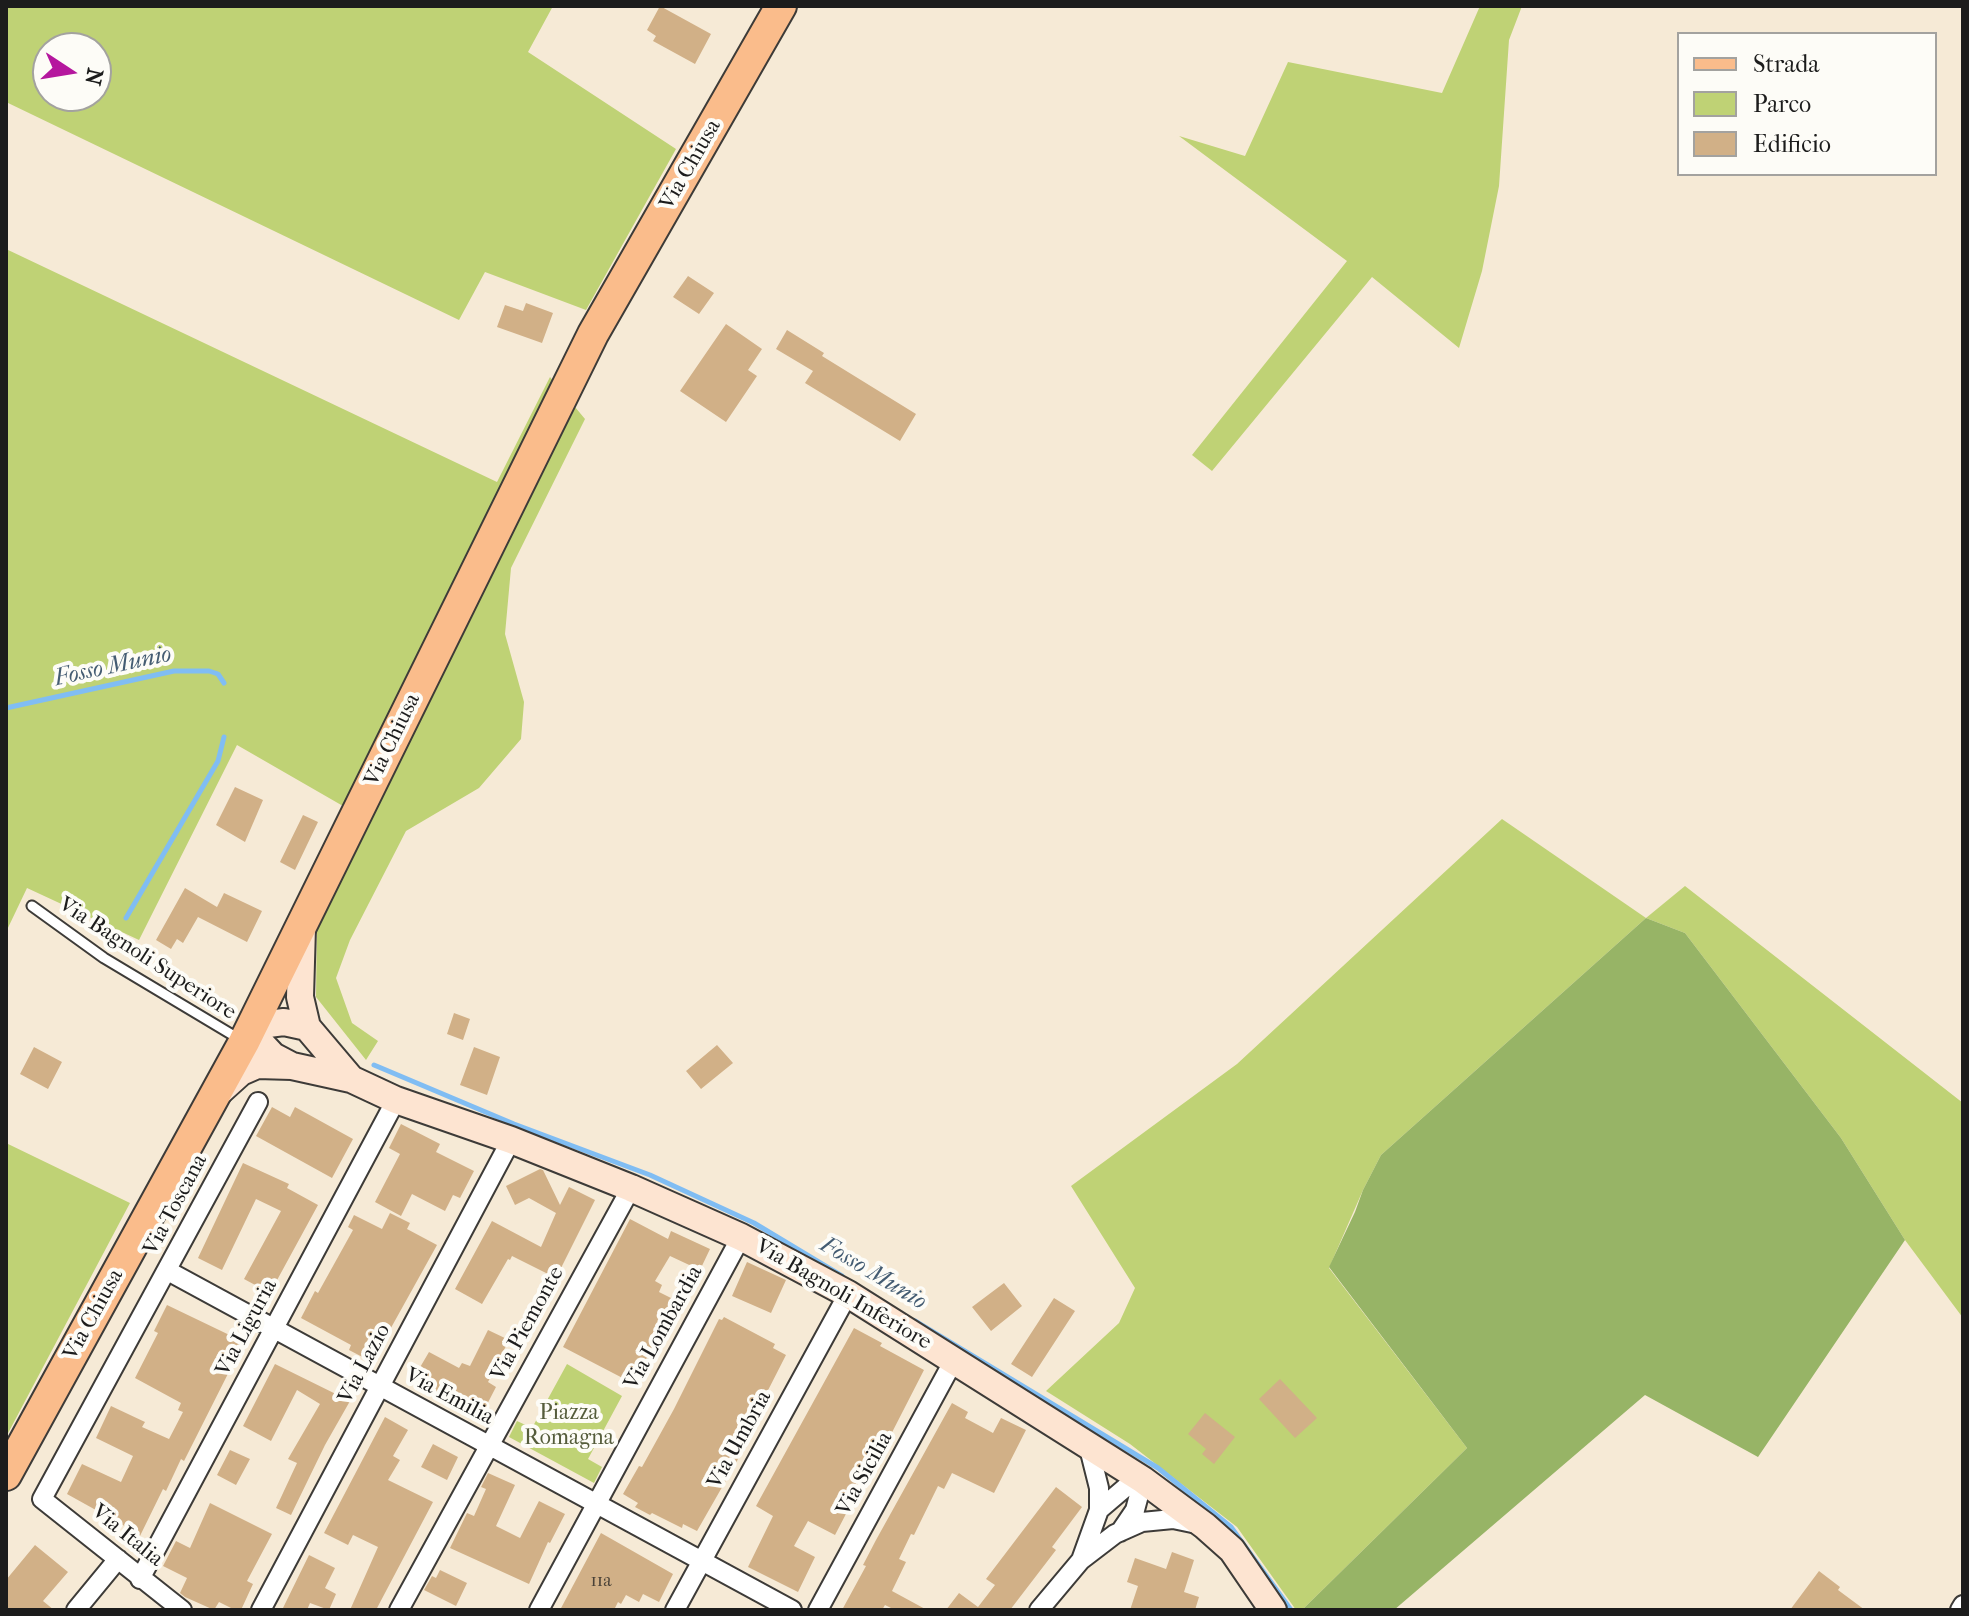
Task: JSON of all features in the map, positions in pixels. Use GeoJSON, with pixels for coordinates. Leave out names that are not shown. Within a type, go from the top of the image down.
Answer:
{"type":"FeatureCollection","features":[{"type":"Feature","properties":{"kind":"main road","name":"Via Chiusa"},"geometry":{"type":"LineString","coordinates":[[6,1475],[248,1034],[593,334],[781,6]]}},
{"type":"Feature","properties":{"kind":"street"},"geometry":{"type":"LineString","coordinates":[[248,1034],[284,1022],[307,1027],[300,997],[302,924]]}},
{"type":"Feature","properties":{"kind":"street","name":"Via Bagnoli Inferiore"},"geometry":{"type":"LineString","coordinates":[[307,1027],[351,1079]]}},
{"type":"Feature","properties":{"kind":"street","name":"Via Bagnoli Inferiore"},"geometry":{"type":"LineString","coordinates":[[248,1034],[273,1056],[292,1066]]}},
{"type":"Feature","properties":{"kind":"street","name":"Via Bagnoli Inferiore"},"geometry":{"type":"LineString","coordinates":[[214,1096],[241,1072],[257,1065],[292,1066],[351,1079],[396,1100],[511,1140],[631,1188],[741,1237],[848,1294],[1143,1480],[1232,1550],[1273,1610]]}},
{"type":"Feature","properties":{"kind":"street","name":"Via Liguria"},"geometry":{"type":"LineString","coordinates":[[140,1579],[396,1100]]}},
{"type":"Feature","properties":{"kind":"street","name":"Via Toscana"},"geometry":{"type":"LineString","coordinates":[[42,1499],[258,1102]]}},
{"type":"Feature","properties":{"kind":"street","name":"Via Lazio"},"geometry":{"type":"LineString","coordinates":[[261,1610],[511,1140]]}},
{"type":"Feature","properties":{"kind":"street","name":"Via Piemonte"},"geometry":{"type":"LineString","coordinates":[[399,1610],[631,1188]]}},
{"type":"Feature","properties":{"kind":"street","name":"Via Lombardia"},"geometry":{"type":"LineString","coordinates":[[539,1610],[741,1237]]}},
{"type":"Feature","properties":{"kind":"street","name":"Via Emilia"},"geometry":{"type":"LineString","coordinates":[[168,1271],[702,1561],[760,1603],[792,1610]]}},
{"type":"Feature","properties":{"kind":"street","name":"Via Umbria"},"geometry":{"type":"LineString","coordinates":[[675,1610],[848,1294]]}},
{"type":"Feature","properties":{"kind":"street","name":"Via Sicilia"},"geometry":{"type":"LineString","coordinates":[[818,1610],[954,1360]]}},
{"type":"Feature","properties":{"kind":"street"},"geometry":{"type":"LineString","coordinates":[[1081,1560],[1099,1510],[1099,1488],[1089,1448]]}},
{"type":"Feature","properties":{"kind":"street"},"geometry":{"type":"LineString","coordinates":[[1099,1510],[1126,1487],[1143,1480]]}},
{"type":"Feature","properties":{"kind":"street"},"geometry":{"type":"LineString","coordinates":[[1120,1532],[1135,1510],[1143,1480]]}},
{"type":"Feature","properties":{"kind":"street","name":"Via Italia"},"geometry":{"type":"LineString","coordinates":[[42,1499],[182,1610]]}},
{"type":"Feature","properties":{"kind":"street"},"geometry":{"type":"LineString","coordinates":[[1039,1610],[1081,1560],[1120,1532],[1142,1522],[1173,1519],[1205,1526]]}},
{"type":"Feature","properties":{"kind":"street"},"geometry":{"type":"LineString","coordinates":[[76,1610],[118,1559]]}},
{"type":"Feature","properties":{"kind":"lane","name":"Via Bagnoli Superiore"},"geometry":{"type":"LineString","coordinates":[[32,906],[104,958],[248,1034]]}},
{"type":"Feature","properties":{"kind":"green space"},"geometry":{"type":"Polygon","coordinates":[[[6,6],[553,6],[528,52],[676,149],[586,310],[485,272],[459,320],[6,102],[6,6]]]}},
{"type":"Feature","properties":{"kind":"green space"},"geometry":{"type":"Polygon","coordinates":[[[1480,6],[1522,6],[1509,40],[1499,186],[1482,271],[1459,348],[1372,277],[1212,471],[1192,455],[1347,261],[1179,136],[1245,156],[1288,62],[1442,93],[1480,6]]]}},
{"type":"Feature","properties":{"kind":"green space"},"geometry":{"type":"Polygon","coordinates":[[[6,249],[497,482],[550,377],[585,419],[511,568],[505,634],[524,702],[521,739],[479,788],[406,831],[350,940],[336,978],[352,1023],[378,1041],[366,1060],[316,997],[317,921],[369,821],[237,745],[139,940],[27,888],[6,932],[6,249]]]}},
{"type":"Feature","properties":{"kind":"green space"},"geometry":{"type":"Polygon","coordinates":[[[1502,819],[1646,918],[1381,1155],[1363,1190],[1329,1268],[1467,1448],[1302,1610],[1296,1610],[1237,1527],[1130,1444],[1046,1391],[1119,1323],[1135,1288],[1071,1186],[1237,1064],[1502,819]]]}},
{"type":"Feature","properties":{"kind":"green space"},"geometry":{"type":"Polygon","coordinates":[[[1685,886],[1963,1103],[1963,1318],[1905,1240],[1841,1138],[1685,933],[1646,918],[1685,886]]]}},
{"type":"Feature","properties":{"kind":"green space"},"geometry":{"type":"Polygon","coordinates":[[[1646,918],[1685,933],[1841,1138],[1905,1240],[1758,1457],[1645,1395],[1394,1610],[1302,1610],[1467,1448],[1329,1267],[1363,1190],[1381,1155],[1646,918]]]}},
{"type":"Feature","properties":{"kind":"green space"},"geometry":{"type":"Polygon","coordinates":[[[6,1143],[130,1203],[6,1437],[6,1143]]]}},
{"type":"Feature","properties":{"kind":"green space","name":"Piazza Romagna"},"geometry":{"type":"Polygon","coordinates":[[[567,1364],[622,1396],[588,1459],[602,1467],[594,1483],[509,1437],[517,1421],[532,1428],[567,1364]]]}},
{"type":"Feature","properties":{"kind":"building"},"geometry":{"type":"Polygon","coordinates":[[[660,6],[711,34],[695,64],[653,41],[656,36],[647,30],[660,6]]]}},
{"type":"Feature","properties":{"kind":"building"},"geometry":{"type":"Polygon","coordinates":[[[688,276],[714,293],[699,314],[673,297],[688,276]]]}},
{"type":"Feature","properties":{"kind":"building"},"geometry":{"type":"Polygon","coordinates":[[[526,303],[553,313],[542,343],[497,327],[505,305],[523,311],[526,303]]]}},
{"type":"Feature","properties":{"kind":"building"},"geometry":{"type":"Polygon","coordinates":[[[726,324],[762,349],[748,370],[757,376],[726,422],[680,391],[726,324]]]}},
{"type":"Feature","properties":{"kind":"building"},"geometry":{"type":"Polygon","coordinates":[[[787,330],[824,353],[822,356],[916,414],[900,441],[805,383],[813,371],[776,349],[787,330]]]}},
{"type":"Feature","properties":{"kind":"building"},"geometry":{"type":"Polygon","coordinates":[[[235,787],[263,800],[245,842],[216,825],[235,787]]]}},
{"type":"Feature","properties":{"kind":"building"},"geometry":{"type":"Polygon","coordinates":[[[303,815],[318,822],[295,870],[280,862],[303,815]]]}},
{"type":"Feature","properties":{"kind":"building"},"geometry":{"type":"Polygon","coordinates":[[[185,888],[217,907],[224,893],[262,911],[247,942],[198,917],[183,943],[177,939],[171,949],[156,940],[185,888]]]}},
{"type":"Feature","properties":{"kind":"building"},"geometry":{"type":"Polygon","coordinates":[[[454,1013],[470,1019],[463,1040],[447,1034],[454,1013]]]}},
{"type":"Feature","properties":{"kind":"building"},"geometry":{"type":"Polygon","coordinates":[[[717,1045],[733,1063],[701,1089],[686,1071],[717,1045]]]}},
{"type":"Feature","properties":{"kind":"building"},"geometry":{"type":"Polygon","coordinates":[[[34,1047],[62,1062],[48,1089],[20,1074],[34,1047]]]}},
{"type":"Feature","properties":{"kind":"building"},"geometry":{"type":"Polygon","coordinates":[[[474,1047],[500,1057],[487,1095],[460,1085],[474,1047]]]}},
{"type":"Feature","properties":{"kind":"building"},"geometry":{"type":"Polygon","coordinates":[[[272,1107],[290,1117],[295,1107],[353,1139],[332,1178],[256,1136],[272,1107]]]}},
{"type":"Feature","properties":{"kind":"building"},"geometry":{"type":"Polygon","coordinates":[[[401,1124],[440,1144],[436,1152],[474,1171],[460,1198],[453,1195],[445,1211],[412,1194],[401,1216],[375,1202],[400,1154],[389,1148],[401,1124]]]}},
{"type":"Feature","properties":{"kind":"building"},"geometry":{"type":"Polygon","coordinates":[[[243,1163],[289,1184],[287,1188],[318,1205],[270,1293],[244,1279],[281,1211],[256,1199],[222,1270],[198,1258],[243,1163]]]}},
{"type":"Feature","properties":{"kind":"building"},"geometry":{"type":"Polygon","coordinates":[[[540,1169],[560,1205],[569,1187],[595,1200],[556,1278],[512,1256],[482,1304],[455,1289],[492,1221],[541,1247],[556,1213],[529,1198],[515,1205],[506,1186],[540,1169]]]}},
{"type":"Feature","properties":{"kind":"building"},"geometry":{"type":"Polygon","coordinates":[[[390,1213],[410,1223],[407,1229],[437,1245],[372,1362],[349,1350],[351,1345],[301,1318],[353,1230],[348,1227],[354,1215],[382,1229],[390,1213]]]}},
{"type":"Feature","properties":{"kind":"building"},"geometry":{"type":"Polygon","coordinates":[[[630,1219],[668,1239],[671,1231],[710,1249],[700,1270],[670,1256],[655,1281],[662,1285],[659,1292],[679,1302],[636,1385],[563,1347],[630,1219]]]}},
{"type":"Feature","properties":{"kind":"building"},"geometry":{"type":"Polygon","coordinates":[[[747,1262],[786,1280],[771,1313],[732,1296],[747,1262]]]}},
{"type":"Feature","properties":{"kind":"building"},"geometry":{"type":"Polygon","coordinates":[[[1004,1283],[1022,1306],[991,1331],[972,1307],[1004,1283]]]}},
{"type":"Feature","properties":{"kind":"building"},"geometry":{"type":"Polygon","coordinates":[[[1054,1298],[1075,1311],[1032,1377],[1011,1364],[1054,1298]]]}},
{"type":"Feature","properties":{"kind":"building"},"geometry":{"type":"Polygon","coordinates":[[[167,1305],[244,1342],[184,1461],[181,1459],[166,1491],[163,1489],[138,1540],[127,1535],[130,1529],[67,1494],[82,1464],[121,1482],[133,1456],[96,1438],[111,1406],[145,1422],[142,1427],[169,1439],[183,1412],[178,1410],[181,1403],[135,1378],[158,1333],[154,1331],[167,1305]]]}},
{"type":"Feature","properties":{"kind":"building"},"geometry":{"type":"Polygon","coordinates":[[[724,1317],[775,1344],[773,1348],[786,1355],[737,1461],[697,1531],[683,1524],[682,1528],[652,1513],[650,1515],[635,1507],[638,1503],[623,1494],[639,1466],[642,1467],[674,1409],[719,1319],[724,1317]]]}},
{"type":"Feature","properties":{"kind":"building"},"geometry":{"type":"Polygon","coordinates":[[[854,1328],[924,1370],[883,1450],[875,1446],[843,1509],[847,1512],[835,1535],[808,1521],[794,1546],[815,1557],[798,1592],[748,1567],[773,1516],[756,1506],[854,1328]]]}},
{"type":"Feature","properties":{"kind":"building"},"geometry":{"type":"Polygon","coordinates":[[[488,1330],[509,1340],[488,1382],[496,1387],[480,1418],[412,1381],[429,1352],[459,1368],[462,1363],[470,1366],[488,1330]]]}},
{"type":"Feature","properties":{"kind":"building"},"geometry":{"type":"Polygon","coordinates":[[[275,1364],[350,1401],[291,1515],[276,1508],[297,1463],[288,1459],[320,1404],[297,1390],[271,1441],[243,1426],[275,1364]]]}},
{"type":"Feature","properties":{"kind":"building"},"geometry":{"type":"Polygon","coordinates":[[[1280,1379],[1317,1418],[1295,1438],[1259,1399],[1280,1379]]]}},
{"type":"Feature","properties":{"kind":"building"},"geometry":{"type":"Polygon","coordinates":[[[952,1403],[968,1412],[965,1418],[993,1433],[1001,1418],[1026,1430],[994,1493],[952,1473],[944,1489],[938,1486],[899,1559],[906,1562],[892,1591],[927,1610],[895,1610],[885,1605],[882,1610],[842,1610],[876,1540],[952,1403]]]}},
{"type":"Feature","properties":{"kind":"building"},"geometry":{"type":"Polygon","coordinates":[[[1205,1413],[1235,1437],[1214,1464],[1202,1454],[1206,1449],[1188,1434],[1205,1413]]]}},
{"type":"Feature","properties":{"kind":"building"},"geometry":{"type":"Polygon","coordinates":[[[385,1417],[408,1430],[393,1456],[400,1460],[388,1480],[433,1502],[376,1610],[350,1610],[378,1547],[353,1535],[348,1545],[324,1533],[385,1417]]]}},
{"type":"Feature","properties":{"kind":"building"},"geometry":{"type":"Polygon","coordinates":[[[433,1444],[458,1457],[447,1480],[421,1467],[433,1444]]]}},
{"type":"Feature","properties":{"kind":"building"},"geometry":{"type":"Polygon","coordinates":[[[230,1450],[250,1459],[236,1485],[217,1475],[230,1450]]]}},
{"type":"Feature","properties":{"kind":"building"},"geometry":{"type":"Polygon","coordinates":[[[488,1473],[515,1485],[496,1526],[520,1538],[539,1501],[565,1514],[529,1584],[450,1548],[467,1513],[474,1516],[486,1489],[481,1487],[488,1473]]]}},
{"type":"Feature","properties":{"kind":"building"},"geometry":{"type":"Polygon","coordinates":[[[1056,1487],[1082,1507],[1052,1547],[1056,1550],[1010,1610],[946,1610],[959,1593],[978,1607],[995,1585],[986,1579],[1056,1487]]]}},
{"type":"Feature","properties":{"kind":"building"},"geometry":{"type":"Polygon","coordinates":[[[210,1503],[272,1534],[247,1581],[253,1584],[241,1610],[219,1602],[214,1610],[185,1597],[180,1593],[187,1578],[163,1566],[176,1541],[190,1548],[210,1503]]]}},
{"type":"Feature","properties":{"kind":"building"},"geometry":{"type":"Polygon","coordinates":[[[601,1533],[673,1574],[659,1602],[643,1594],[639,1602],[626,1595],[614,1610],[560,1610],[601,1533]]]}},
{"type":"Feature","properties":{"kind":"building"},"geometry":{"type":"Polygon","coordinates":[[[35,1545],[68,1572],[43,1601],[54,1610],[6,1610],[6,1580],[35,1545]]]}},
{"type":"Feature","properties":{"kind":"building"},"geometry":{"type":"Polygon","coordinates":[[[1172,1552],[1194,1560],[1184,1592],[1199,1597],[1195,1610],[1130,1610],[1138,1586],[1127,1582],[1135,1558],[1166,1569],[1172,1552]]]}},
{"type":"Feature","properties":{"kind":"building"},"geometry":{"type":"Polygon","coordinates":[[[309,1555],[335,1568],[325,1588],[336,1594],[329,1610],[310,1603],[307,1610],[282,1610],[309,1555]]]}},
{"type":"Feature","properties":{"kind":"building"},"geometry":{"type":"Polygon","coordinates":[[[440,1570],[467,1583],[456,1606],[424,1590],[432,1576],[436,1578],[440,1570]]]}},
{"type":"Feature","properties":{"kind":"building"},"geometry":{"type":"Polygon","coordinates":[[[1819,1571],[1840,1587],[1838,1590],[1865,1610],[1790,1610],[1819,1571]]]}},
{"type":"Feature","properties":{"kind":"waterway","name":"Fosso Munio"},"geometry":{"type":"LineString","coordinates":[[6,708],[174,671],[209,671],[218,674],[224,683]]}},
{"type":"Feature","properties":{"kind":"waterway","name":"Fosso Munio"},"geometry":{"type":"LineString","coordinates":[[126,918],[218,761],[224,737]]}},
{"type":"Feature","properties":{"kind":"waterway","name":"Fosso Munio"},"geometry":{"type":"LineString","coordinates":[[374,1065],[514,1124],[650,1175],[754,1223],[842,1276]]}},
{"type":"Feature","properties":{"kind":"waterway","name":"Fosso Munio"},"geometry":{"type":"LineString","coordinates":[[915,1321],[1158,1468],[1231,1527],[1291,1610]]}}]}
